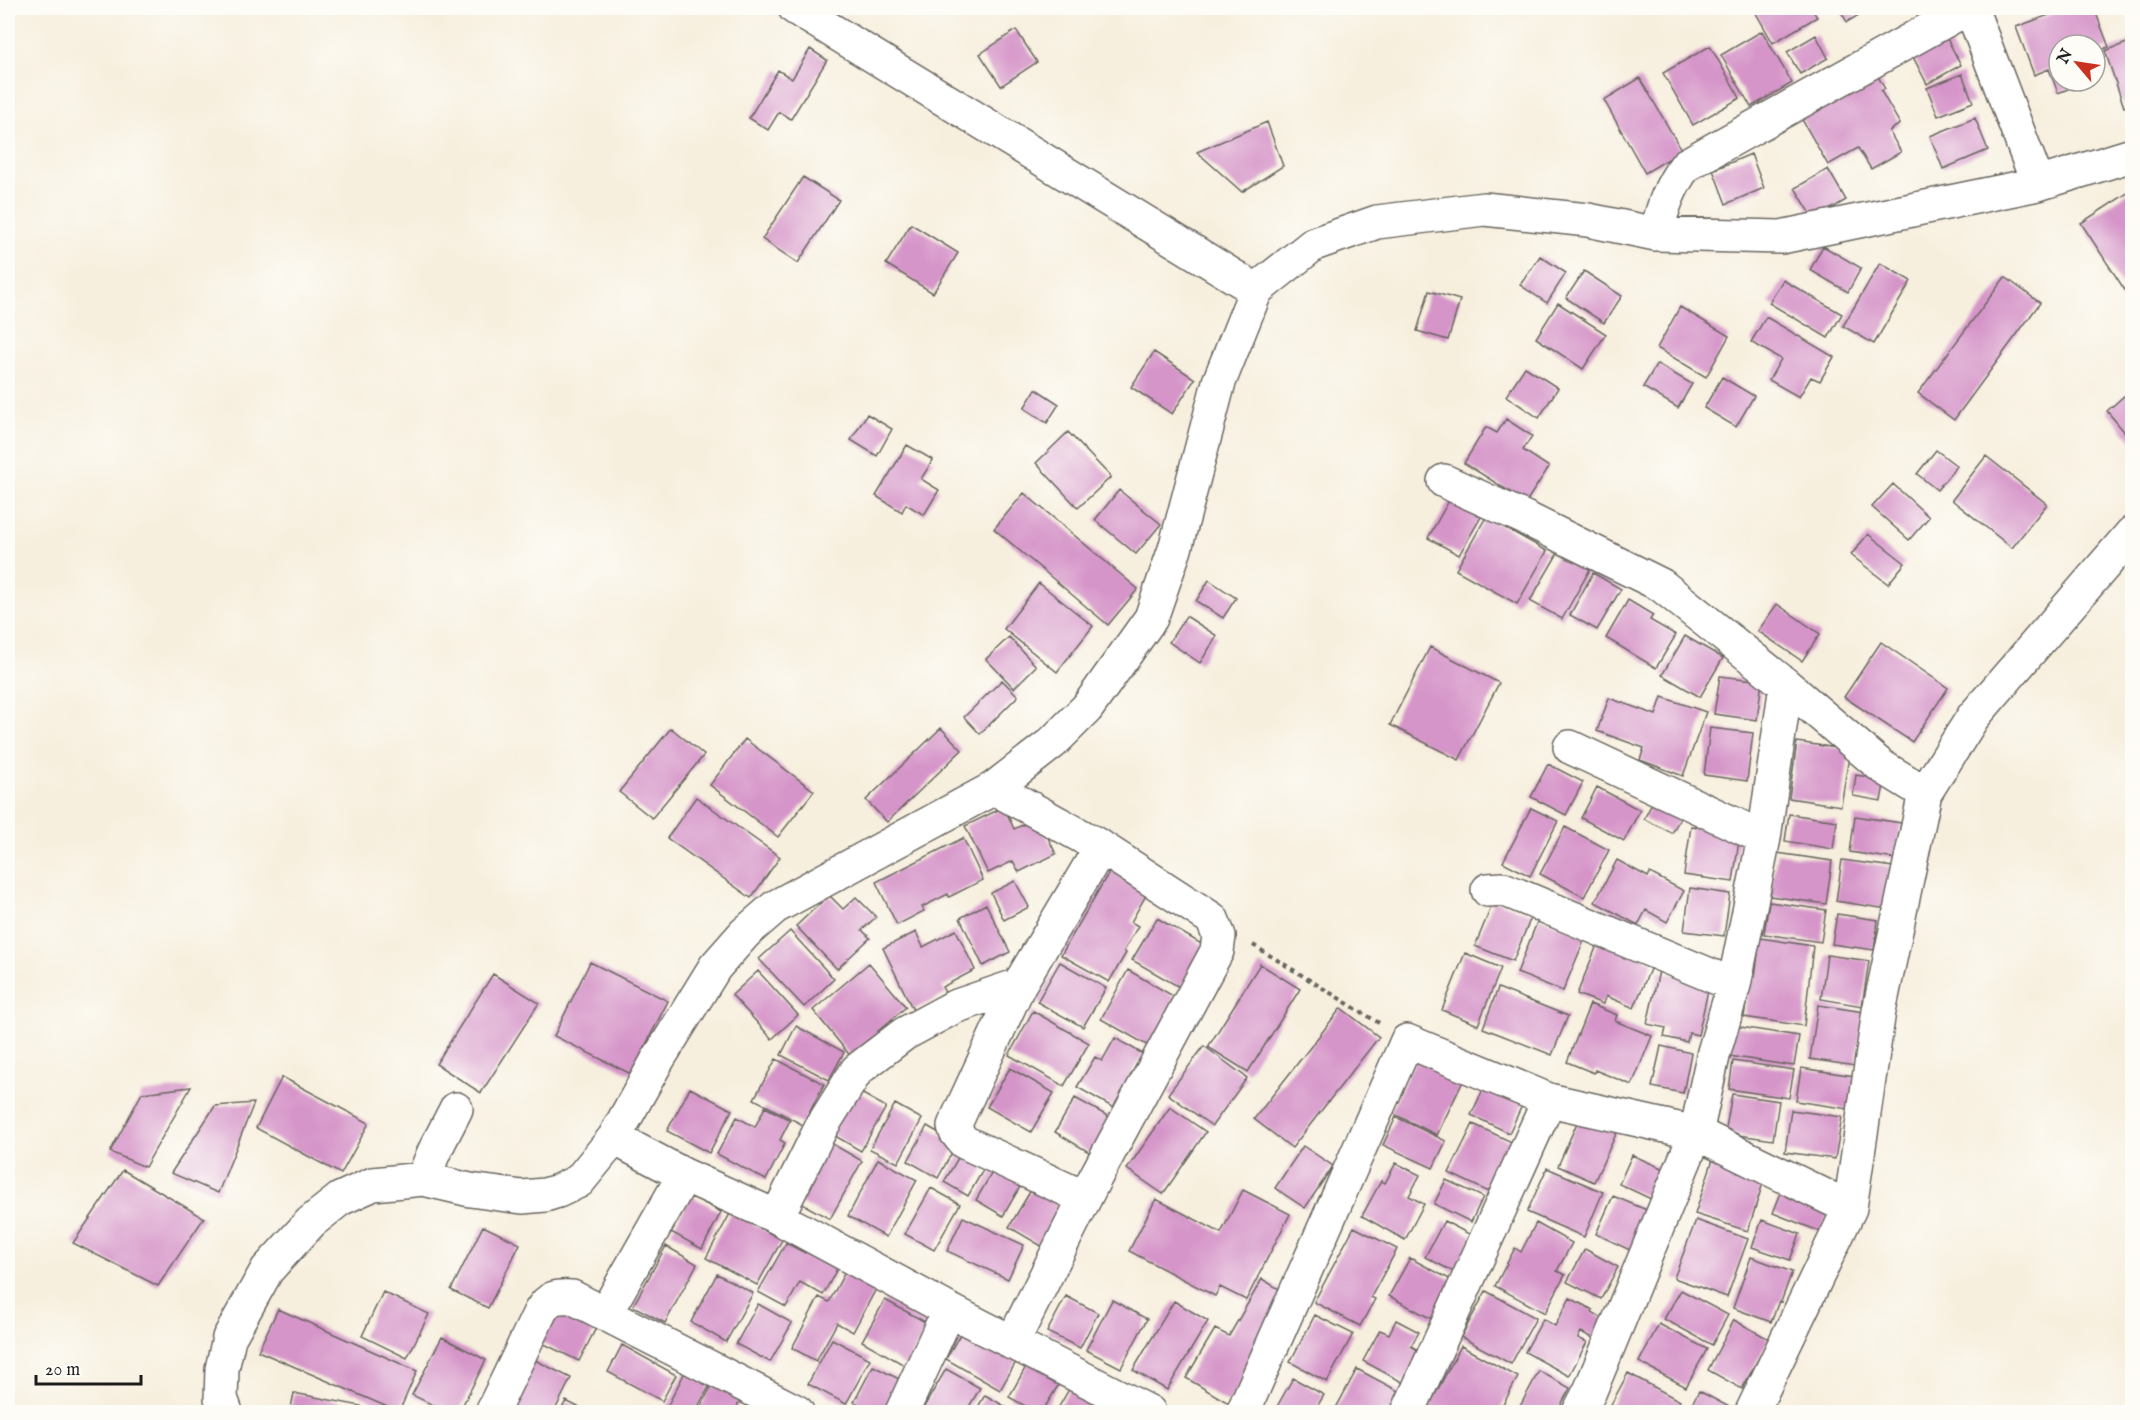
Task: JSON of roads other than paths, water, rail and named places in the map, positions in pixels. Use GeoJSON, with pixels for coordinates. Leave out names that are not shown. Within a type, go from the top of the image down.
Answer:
{"type":"FeatureCollection","features":[{"type":"Feature","properties":{"kind":"street"},"geometry":{"type":"LineString","coordinates":[[795,8],[1256,290]]}},
{"type":"Feature","properties":{"kind":"street"},"geometry":{"type":"LineString","coordinates":[[1656,234],[1673,182],[1686,165],[1969,8],[2038,184]]}},
{"type":"Feature","properties":{"kind":"street"},"geometry":{"type":"LineString","coordinates":[[226,1413],[221,1398],[222,1370],[229,1338],[267,1269],[310,1222],[340,1198],[373,1184],[423,1179],[470,1190],[522,1197],[545,1195],[579,1180],[614,1138],[657,1061],[715,967],[745,933],[775,907],[994,788],[1052,743],[1087,708],[1151,618],[1175,549],[1219,382],[1256,290],[1314,244],[1377,222],[1485,209],[1588,220],[1656,234],[1781,237],[2038,184],[2133,155]]}},
{"type":"Feature","properties":{"kind":"street"},"geometry":{"type":"LineString","coordinates":[[1444,481],[1661,585],[1881,766],[1925,793]]}},
{"type":"Feature","properties":{"kind":"street"},"geometry":{"type":"LineString","coordinates":[[1752,1413],[1850,1208],[1879,1011],[1925,793],[1973,717],[2133,533]]}},
{"type":"Feature","properties":{"kind":"street"},"geometry":{"type":"LineString","coordinates":[[1579,1413],[1595,1380],[1696,1133],[1714,1052],[1734,985],[1764,837],[1786,686]]}},
{"type":"Feature","properties":{"kind":"street"},"geometry":{"type":"LineString","coordinates":[[1570,747],[1764,837]]}},
{"type":"Feature","properties":{"kind":"street"},"geometry":{"type":"LineString","coordinates":[[994,788],[1101,847],[1212,919],[1219,936],[1217,951],[1085,1198],[1012,1343]]}},
{"type":"Feature","properties":{"kind":"street"},"geometry":{"type":"LineString","coordinates":[[1085,1198],[964,1142],[956,1132],[956,1120],[1019,985],[1101,847]]}},
{"type":"Feature","properties":{"kind":"street"},"geometry":{"type":"LineString","coordinates":[[1488,890],[1503,889],[1734,985]]}},
{"type":"Feature","properties":{"kind":"street"},"geometry":{"type":"LineString","coordinates":[[777,1217],[822,1126],[856,1070],[904,1035],[954,1006],[1019,985]]}},
{"type":"Feature","properties":{"kind":"street"},"geometry":{"type":"LineString","coordinates":[[1243,1413],[1407,1041],[1549,1100],[1696,1133],[1850,1208]]}},
{"type":"Feature","properties":{"kind":"street"},"geometry":{"type":"LineString","coordinates":[[1408,1413],[1549,1100]]}},
{"type":"Feature","properties":{"kind":"street"},"geometry":{"type":"LineString","coordinates":[[423,1179],[456,1109]]}},
{"type":"Feature","properties":{"kind":"street"},"geometry":{"type":"LineString","coordinates":[[614,1138],[684,1175],[777,1217],[949,1310],[1149,1413]]}},
{"type":"Feature","properties":{"kind":"street"},"geometry":{"type":"LineString","coordinates":[[605,1314],[684,1175]]}},
{"type":"Feature","properties":{"kind":"street"},"geometry":{"type":"LineString","coordinates":[[492,1413],[547,1300],[556,1296],[572,1297],[797,1413]]}},
{"type":"Feature","properties":{"kind":"street"},"geometry":{"type":"LineString","coordinates":[[902,1413],[949,1310]]}}]}
